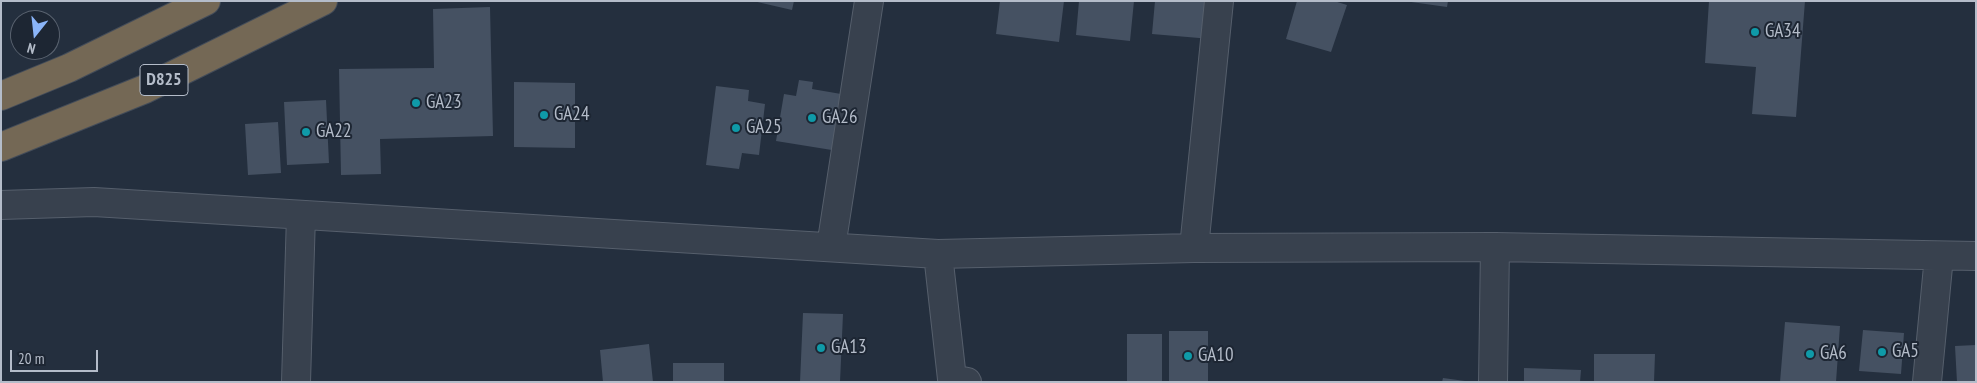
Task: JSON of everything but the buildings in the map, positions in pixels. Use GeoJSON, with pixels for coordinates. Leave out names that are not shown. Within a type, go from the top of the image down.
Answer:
{"type":"FeatureCollection","features":[{"type":"Feature","properties":{"kind":"highway","name":"D825"},"geometry":{"type":"LineString","coordinates":[[1,96],[69,68],[206,1]]}},
{"type":"Feature","properties":{"kind":"highway","name":"D825"},"geometry":{"type":"LineString","coordinates":[[1,147],[145,89],[323,1]]}},
{"type":"Feature","properties":{"kind":"street"},"geometry":{"type":"LineString","coordinates":[[831,247],[869,1]]}},
{"type":"Feature","properties":{"kind":"street"},"geometry":{"type":"LineString","coordinates":[[1194,248],[1219,1]]}},
{"type":"Feature","properties":{"kind":"street"},"geometry":{"type":"LineString","coordinates":[[1,205],[94,202],[938,254],[1194,248],[1495,248],[1976,256]]}},
{"type":"Feature","properties":{"kind":"street"},"geometry":{"type":"LineString","coordinates":[[296,382],[301,215]]}},
{"type":"Feature","properties":{"kind":"street"},"geometry":{"type":"LineString","coordinates":[[1493,382],[1495,248]]}},
{"type":"Feature","properties":{"kind":"street"},"geometry":{"type":"LineString","coordinates":[[938,254],[957,381]]}},
{"type":"Feature","properties":{"kind":"street"},"geometry":{"type":"LineString","coordinates":[[1927,382],[1939,256]]}},
{"type":"Feature","properties":{"kind":"place","name":"GA34"},"geometry":{"type":"Point","coordinates":[1755,32]}},
{"type":"Feature","properties":{"kind":"place","name":"GA23"},"geometry":{"type":"Point","coordinates":[416,103]}},
{"type":"Feature","properties":{"kind":"place","name":"GA24"},"geometry":{"type":"Point","coordinates":[544,115]}},
{"type":"Feature","properties":{"kind":"place","name":"GA26"},"geometry":{"type":"Point","coordinates":[812,118]}},
{"type":"Feature","properties":{"kind":"place","name":"GA25"},"geometry":{"type":"Point","coordinates":[736,128]}},
{"type":"Feature","properties":{"kind":"place","name":"GA22"},"geometry":{"type":"Point","coordinates":[306,132]}},
{"type":"Feature","properties":{"kind":"place","name":"GA13"},"geometry":{"type":"Point","coordinates":[821,348]}},
{"type":"Feature","properties":{"kind":"place","name":"GA5"},"geometry":{"type":"Point","coordinates":[1882,352]}},
{"type":"Feature","properties":{"kind":"place","name":"GA6"},"geometry":{"type":"Point","coordinates":[1810,354]}},
{"type":"Feature","properties":{"kind":"place","name":"GA10"},"geometry":{"type":"Point","coordinates":[1188,356]}}]}
